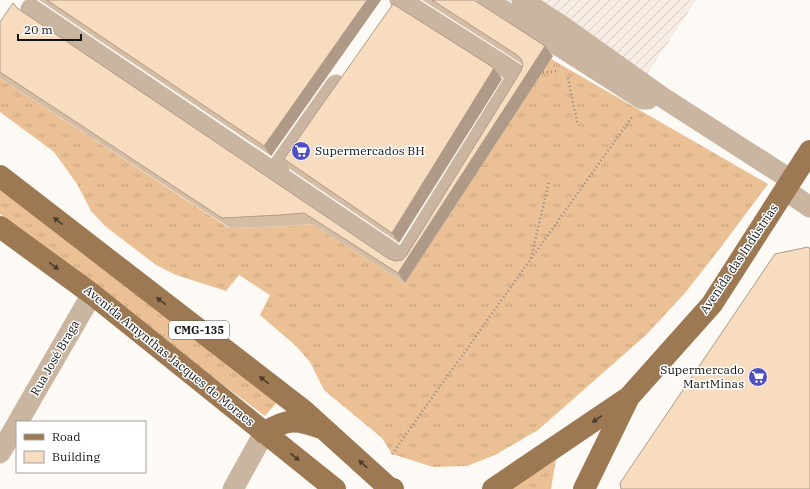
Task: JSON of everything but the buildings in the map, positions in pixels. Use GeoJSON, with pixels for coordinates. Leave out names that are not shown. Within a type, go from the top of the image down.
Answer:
{"type":"FeatureCollection","features":[{"type":"Feature","properties":{"kind":"main road","name":"Avenida das Indústrias"},"geometry":{"type":"LineString","coordinates":[[493,489],[629,397],[712,304],[799,172]]}},
{"type":"Feature","properties":{"kind":"main road","name":"CMG-135"},"geometry":{"type":"LineString","coordinates":[[0,176],[303,410],[389,488],[393,489]]}},
{"type":"Feature","properties":{"kind":"main road","name":"Avenida Amynthas Jacques de Moraes"},"geometry":{"type":"LineString","coordinates":[[0,227],[92,294],[335,489]]}},
{"type":"Feature","properties":{"kind":"main road","name":"Avenida das Indústrias"},"geometry":{"type":"LineString","coordinates":[[584,489],[629,397]]}},
{"type":"Feature","properties":{"kind":"main road"},"geometry":{"type":"LineString","coordinates":[[264,432],[277,425],[289,422],[304,421],[324,429]]}},
{"type":"Feature","properties":{"kind":"street"},"geometry":{"type":"LineString","coordinates":[[487,0],[642,99],[662,97]]}},
{"type":"Feature","properties":{"kind":"street"},"geometry":{"type":"LineString","coordinates":[[522,0],[562,26],[662,97],[799,172],[810,207]]}},
{"type":"Feature","properties":{"kind":"street"},"geometry":{"type":"LineString","coordinates":[[31,9],[403,260],[518,75],[394,4]]}},
{"type":"Feature","properties":{"kind":"street"},"geometry":{"type":"LineString","coordinates":[[274,173],[346,70]]}},
{"type":"Feature","properties":{"kind":"street","name":"Rua José Braga"},"geometry":{"type":"LineString","coordinates":[[18,421],[92,294]]}},
{"type":"Feature","properties":{"kind":"street","name":"Rua José Braga"},"geometry":{"type":"LineString","coordinates":[[0,453],[16,425]]}},
{"type":"Feature","properties":{"kind":"street"},"geometry":{"type":"LineString","coordinates":[[233,489],[264,432]]}},
{"type":"Feature","properties":{"kind":"path"},"geometry":{"type":"LineString","coordinates":[[566,70],[577,122]]}},
{"type":"Feature","properties":{"kind":"path"},"geometry":{"type":"LineString","coordinates":[[518,75],[560,71]]}},
{"type":"Feature","properties":{"kind":"path"},"geometry":{"type":"LineString","coordinates":[[392,454],[634,113],[642,99]]}},
{"type":"Feature","properties":{"kind":"path"},"geometry":{"type":"LineString","coordinates":[[530,260],[549,181]]}},
{"type":"Feature","properties":{"kind":"shaded area"},"geometry":{"type":"Polygon","coordinates":[[[508,0],[696,0],[638,88],[508,0]]]}},
{"type":"Feature","properties":{"kind":"green space"},"geometry":{"type":"Polygon","coordinates":[[[551,59],[768,184],[685,293],[646,335],[538,430],[495,455],[467,466],[433,467],[392,454],[382,438],[324,390],[310,362],[296,346],[260,315],[270,295],[239,275],[226,291],[176,275],[156,265],[105,226],[91,211],[77,184],[54,152],[0,112],[0,78],[229,228],[312,224],[405,283],[551,59]]]}},
{"type":"Feature","properties":{"kind":"green space"},"geometry":{"type":"Polygon","coordinates":[[[0,189],[278,401],[265,416],[107,298],[0,214],[0,189]]]}},
{"type":"Feature","properties":{"kind":"green space"},"geometry":{"type":"Polygon","coordinates":[[[556,459],[551,489],[509,489],[550,464],[556,459]]]}},
{"type":"Feature","properties":{"kind":"place","name":"Supermercados BH"},"geometry":{"type":"Point","coordinates":[301,151]}},
{"type":"Feature","properties":{"kind":"place","name":"Supermercado MartMinas"},"geometry":{"type":"Point","coordinates":[758,377]}}]}
